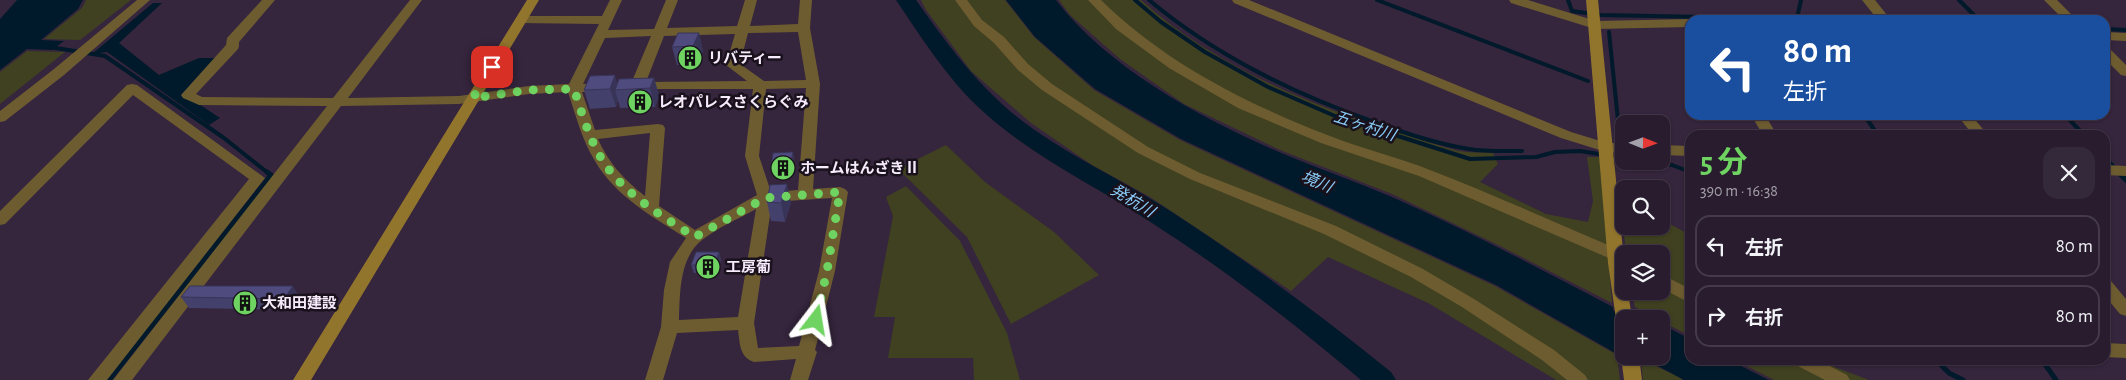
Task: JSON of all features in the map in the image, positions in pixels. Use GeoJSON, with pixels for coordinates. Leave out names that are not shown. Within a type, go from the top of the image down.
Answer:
{"type":"FeatureCollection","features":[{"type":"Feature","properties":{"kind":"street"},"geometry":{"type":"LineString","coordinates":[[0,118],[59,72],[144,0]]}},
{"type":"Feature","properties":{"kind":"street"},"geometry":{"type":"LineString","coordinates":[[270,0],[232,41],[233,46],[188,95],[199,101],[339,102],[459,100],[529,90],[638,86],[813,84]]}},
{"type":"Feature","properties":{"kind":"street"},"geometry":{"type":"LineString","coordinates":[[122,380],[339,102],[416,0]]}},
{"type":"Feature","properties":{"kind":"street"},"geometry":{"type":"LineString","coordinates":[[302,380],[533,0]]}},
{"type":"Feature","properties":{"kind":"street"},"geometry":{"type":"LineString","coordinates":[[616,0],[574,89],[590,135],[603,161],[628,189],[651,208],[695,237]]}},
{"type":"Feature","properties":{"kind":"street"},"geometry":{"type":"LineString","coordinates":[[638,86],[672,0]]}},
{"type":"Feature","properties":{"kind":"street"},"geometry":{"type":"LineString","coordinates":[[751,0],[733,65],[760,84]]}},
{"type":"Feature","properties":{"kind":"street"},"geometry":{"type":"LineString","coordinates":[[805,194],[813,84],[804,28],[806,0]]}},
{"type":"Feature","properties":{"kind":"street"},"geometry":{"type":"LineString","coordinates":[[961,0],[978,23],[999,40],[1023,67],[1046,87],[1144,150],[1195,176],[1330,230],[1417,274],[1468,303],[1548,355],[1580,380]]}},
{"type":"Feature","properties":{"kind":"street"},"geometry":{"type":"LineString","coordinates":[[1094,0],[1120,26],[1174,65],[1243,105],[1326,140],[1424,173],[1615,257]]}},
{"type":"Feature","properties":{"kind":"street"},"geometry":{"type":"LineString","coordinates":[[1238,0],[1566,135],[1606,154],[1615,151]]}},
{"type":"Feature","properties":{"kind":"street"},"geometry":{"type":"LineString","coordinates":[[1515,0],[1593,14],[1685,23]]}},
{"type":"Feature","properties":{"kind":"street"},"geometry":{"type":"LineString","coordinates":[[1868,0],[1880,15]]}},
{"type":"Feature","properties":{"kind":"street"},"geometry":{"type":"LineString","coordinates":[[2050,0],[2066,15]]}},
{"type":"Feature","properties":{"kind":"street"},"geometry":{"type":"LineString","coordinates":[[1593,14],[1616,245]]}},
{"type":"Feature","properties":{"kind":"street"},"geometry":{"type":"LineString","coordinates":[[521,20],[606,20]]}},
{"type":"Feature","properties":{"kind":"street"},"geometry":{"type":"LineString","coordinates":[[601,34],[804,28]]}},
{"type":"Feature","properties":{"kind":"street"},"geometry":{"type":"LineString","coordinates":[[2110,36],[2126,37]]}},
{"type":"Feature","properties":{"kind":"street"},"geometry":{"type":"LineString","coordinates":[[2110,57],[2126,72]]}},
{"type":"Feature","properties":{"kind":"street"},"geometry":{"type":"LineString","coordinates":[[760,84],[752,156],[765,198],[746,323],[749,350],[754,354],[808,352]]}},
{"type":"Feature","properties":{"kind":"street"},"geometry":{"type":"LineString","coordinates":[[0,220],[132,88],[258,178],[97,380]]}},
{"type":"Feature","properties":{"kind":"street"},"geometry":{"type":"LineString","coordinates":[[1968,120],[1977,130]]}},
{"type":"Feature","properties":{"kind":"street"},"geometry":{"type":"LineString","coordinates":[[590,135],[658,128],[651,208]]}},
{"type":"Feature","properties":{"kind":"street"},"geometry":{"type":"LineString","coordinates":[[1670,150],[1685,151]]}},
{"type":"Feature","properties":{"kind":"street"},"geometry":{"type":"LineString","coordinates":[[2110,170],[2126,171]]}},
{"type":"Feature","properties":{"kind":"street"},"geometry":{"type":"LineString","coordinates":[[254,184],[274,184]]}},
{"type":"Feature","properties":{"kind":"street"},"geometry":{"type":"LineString","coordinates":[[654,380],[670,327],[672,290],[678,262],[695,237],[765,198],[846,189],[808,352],[799,380]]}},
{"type":"Feature","properties":{"kind":"street"},"geometry":{"type":"LineString","coordinates":[[1670,285],[1685,294]]}},
{"type":"Feature","properties":{"kind":"street"},"geometry":{"type":"LineString","coordinates":[[2110,291],[2126,310]]}},
{"type":"Feature","properties":{"kind":"street"},"geometry":{"type":"LineString","coordinates":[[670,327],[746,323]]}},
{"type":"Feature","properties":{"kind":"street"},"geometry":{"type":"LineString","coordinates":[[2110,350],[2126,351]]}},
{"type":"Feature","properties":{"kind":"street"},"geometry":{"type":"LineString","coordinates":[[1631,365],[1632,380]]}},
{"type":"Feature","properties":{"kind":"street"},"geometry":{"type":"LineString","coordinates":[[1812,365],[1842,380]]}},
{"type":"Feature","properties":{"kind":"green space"},"geometry":{"type":"Polygon","coordinates":[[[86,0],[131,0],[80,40],[44,39],[82,8],[86,0]]]}},
{"type":"Feature","properties":{"kind":"green space"},"geometry":{"type":"Polygon","coordinates":[[[921,0],[1005,0],[1034,37],[1094,90],[1180,140],[1495,286],[1615,354],[1615,365],[1618,365],[1620,380],[1556,380],[1430,304],[1328,257],[1291,291],[1150,197],[1092,165],[1031,123],[971,71],[926,10],[921,0]]]}},
{"type":"Feature","properties":{"kind":"green space"},"geometry":{"type":"Polygon","coordinates":[[[1059,0],[1141,0],[1198,44],[1229,63],[1295,95],[1363,121],[1443,147],[1463,152],[1493,153],[1498,164],[1480,182],[1546,214],[1588,222],[1593,201],[1587,157],[1600,157],[1612,303],[1392,194],[1280,150],[1184,104],[1120,59],[1070,15],[1059,0]]]}},
{"type":"Feature","properties":{"kind":"green space"},"geometry":{"type":"Polygon","coordinates":[[[27,51],[65,52],[0,104],[0,72],[27,51]]]}},
{"type":"Feature","properties":{"kind":"green space"},"geometry":{"type":"Polygon","coordinates":[[[946,145],[985,182],[1054,232],[1099,275],[1011,324],[967,237],[898,169],[946,145]]]}},
{"type":"Feature","properties":{"kind":"green space"},"geometry":{"type":"Polygon","coordinates":[[[906,186],[960,241],[1007,333],[1020,380],[974,380],[973,358],[888,358],[895,317],[874,317],[893,216],[886,197],[906,186]]]}},
{"type":"Feature","properties":{"kind":"green space"},"geometry":{"type":"Polygon","coordinates":[[[1670,224],[1685,232],[1685,333],[1670,326],[1670,310],[1640,310],[1635,307],[1634,300],[1670,300],[1670,245],[1625,245],[1624,235],[1670,235],[1670,224]]]}},
{"type":"Feature","properties":{"kind":"green space"},"geometry":{"type":"Polygon","coordinates":[[[1642,365],[1654,365],[1682,380],[1643,380],[1642,365]]]}},
{"type":"Feature","properties":{"kind":"green space"},"geometry":{"type":"Polygon","coordinates":[[[1745,365],[1829,365],[1869,380],[1774,380],[1745,365]]]}},
{"type":"Feature","properties":{"kind":"water"},"geometry":{"type":"Polygon","coordinates":[[[17,0],[83,0],[78,9],[41,40],[64,41],[52,50],[27,49],[0,70],[0,19],[17,0]]]}},
{"type":"Feature","properties":{"kind":"water"},"geometry":{"type":"Polygon","coordinates":[[[1006,0],[1056,0],[1077,25],[1102,48],[1158,89],[1188,107],[1249,139],[1307,164],[1378,191],[1448,223],[1613,307],[1615,353],[1496,285],[1181,139],[1095,89],[1035,37],[1006,0]]]}},
{"type":"Feature","properties":{"kind":"water"},"geometry":{"type":"Polygon","coordinates":[[[153,3],[162,3],[119,43],[159,75],[199,58],[214,58],[217,63],[188,97],[220,118],[209,125],[107,52],[92,54],[153,3]]]}},
{"type":"Feature","properties":{"kind":"water"},"geometry":{"type":"Polygon","coordinates":[[[1670,329],[1685,336],[1685,365],[1739,365],[1769,380],[1684,380],[1656,365],[1670,365],[1670,329]]]}},
{"type":"Feature","properties":{"kind":"building"},"geometry":{"type":"Polygon","coordinates":[[[678,33],[699,33],[693,46],[672,47],[678,33]]]}},
{"type":"Feature","properties":{"kind":"building"},"geometry":{"type":"Polygon","coordinates":[[[615,75],[610,89],[584,90],[590,76],[615,75]]]}},
{"type":"Feature","properties":{"kind":"building"},"geometry":{"type":"Polygon","coordinates":[[[654,78],[650,88],[615,90],[619,79],[654,78]]]}},
{"type":"Feature","properties":{"kind":"building"},"geometry":{"type":"Polygon","coordinates":[[[793,152],[790,166],[771,168],[773,153],[793,152]]]}},
{"type":"Feature","properties":{"kind":"building"},"geometry":{"type":"Polygon","coordinates":[[[787,184],[781,203],[767,202],[770,185],[787,184]]]}},
{"type":"Feature","properties":{"kind":"building"},"geometry":{"type":"Polygon","coordinates":[[[696,252],[719,252],[715,265],[691,265],[696,252]]]}},
{"type":"Feature","properties":{"kind":"building"},"geometry":{"type":"Polygon","coordinates":[[[190,286],[293,286],[284,299],[181,297],[190,286]]]}},
{"type":"Feature","properties":{"kind":"waterway","name":"発杭川"},"geometry":{"type":"LineString","coordinates":[[906,0],[946,58],[995,110],[1046,148],[1165,219],[1307,319],[1381,380]]}},
{"type":"Feature","properties":{"kind":"waterway","name":"五ヶ村川"},"geometry":{"type":"LineString","coordinates":[[1135,0],[1161,22],[1205,52],[1268,87],[1335,116],[1470,159],[1536,157],[1555,152],[1580,151],[1615,157]]}},
{"type":"Feature","properties":{"kind":"waterway"},"geometry":{"type":"LineString","coordinates":[[1149,0],[1201,39],[1228,56],[1314,99],[1421,138],[1482,151],[1522,151]]}},
{"type":"Feature","properties":{"kind":"waterway"},"geometry":{"type":"LineString","coordinates":[[1377,0],[1588,81]]}},
{"type":"Feature","properties":{"kind":"waterway"},"geometry":{"type":"LineString","coordinates":[[1568,0],[1572,11],[1601,15],[1685,17]]}},
{"type":"Feature","properties":{"kind":"waterway"},"geometry":{"type":"LineString","coordinates":[[1798,15],[1801,0]]}},
{"type":"Feature","properties":{"kind":"waterway"},"geometry":{"type":"LineString","coordinates":[[1959,0],[1974,15]]}},
{"type":"Feature","properties":{"kind":"waterway"},"geometry":{"type":"LineString","coordinates":[[2110,29],[2126,30]]}},
{"type":"Feature","properties":{"kind":"waterway"},"geometry":{"type":"LineString","coordinates":[[1609,32],[1617,115]]}},
{"type":"Feature","properties":{"kind":"waterway"},"geometry":{"type":"LineString","coordinates":[[50,47],[105,56],[224,138],[268,173]]}},
{"type":"Feature","properties":{"kind":"waterway"},"geometry":{"type":"LineString","coordinates":[[1868,120],[1874,130]]}},
{"type":"Feature","properties":{"kind":"waterway"},"geometry":{"type":"LineString","coordinates":[[2070,120],[2079,130]]}},
{"type":"Feature","properties":{"kind":"waterway"},"geometry":{"type":"LineString","coordinates":[[2110,163],[2113,166]]}},
{"type":"Feature","properties":{"kind":"waterway","name":"五ヶ村川"},"geometry":{"type":"LineString","coordinates":[[1670,165],[1685,170]]}},
{"type":"Feature","properties":{"kind":"waterway"},"geometry":{"type":"LineString","coordinates":[[109,380],[271,175],[267,172]]}},
{"type":"Feature","properties":{"kind":"waterway"},"geometry":{"type":"LineString","coordinates":[[2120,174],[2126,180]]}},
{"type":"Feature","properties":{"kind":"waterway","name":"境川"},"geometry":{"type":"LineString","coordinates":[[1584,307],[1615,323]]}},
{"type":"Feature","properties":{"kind":"waterway","name":"五ヶ村川"},"geometry":{"type":"LineString","coordinates":[[1941,365],[1949,373],[1963,380]]}},
{"type":"Feature","properties":{"kind":"waterway"},"geometry":{"type":"LineString","coordinates":[[2046,365],[2056,380]]}},
{"type":"Feature","properties":{"kind":"place","name":"リバティー"},"geometry":{"type":"Point","coordinates":[690,58]}},
{"type":"Feature","properties":{"kind":"place","name":"レオパレスさくらぐみ"},"geometry":{"type":"Point","coordinates":[640,102]}},
{"type":"Feature","properties":{"kind":"place","name":"ホームはんざきⅡ"},"geometry":{"type":"Point","coordinates":[783,168]}},
{"type":"Feature","properties":{"kind":"place","name":"工房葡"},"geometry":{"type":"Point","coordinates":[708,267]}},
{"type":"Feature","properties":{"kind":"place","name":"大和田建設"},"geometry":{"type":"Point","coordinates":[245,303]}},
{"type":"Feature","properties":{"kind":"route"},"geometry":{"type":"LineString","coordinates":[[492,67],[473,98],[529,90],[574,89],[590,135],[603,161],[628,189],[651,208],[695,237],[765,198],[840,192],[827,271],[816,320]]}}]}
